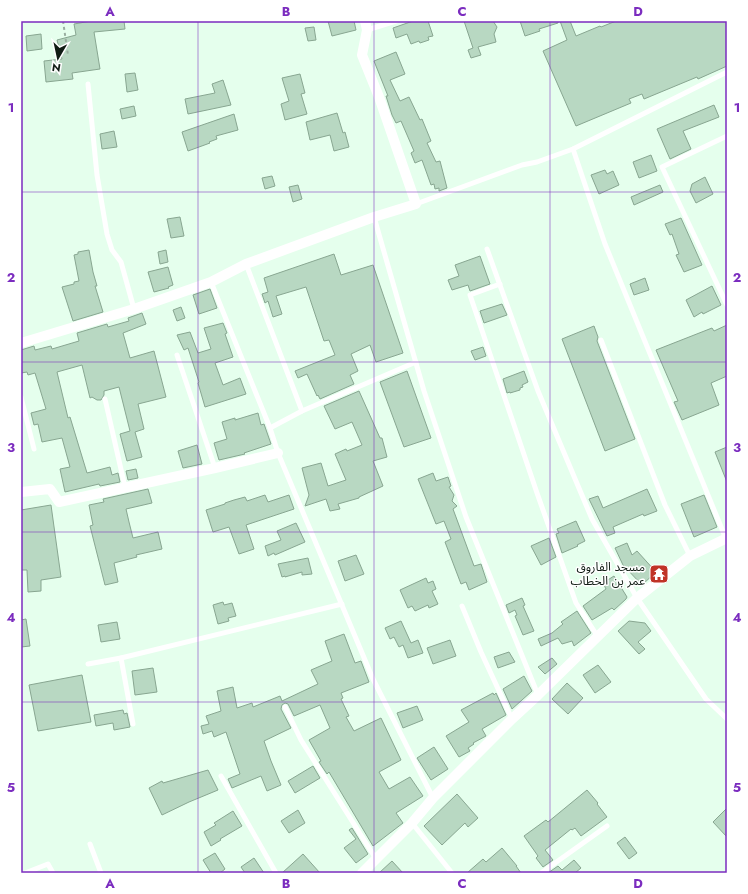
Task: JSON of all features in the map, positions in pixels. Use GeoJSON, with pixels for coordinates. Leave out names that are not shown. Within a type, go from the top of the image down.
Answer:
{"type":"FeatureCollection","features":[{"type":"Feature","properties":{"kind":"street"},"geometry":{"type":"LineString","coordinates":[[21,343],[134,309],[211,282],[246,264],[374,217],[416,204],[379,97],[362,55],[366,26]]}},
{"type":"Feature","properties":{"kind":"street"},"geometry":{"type":"LineString","coordinates":[[21,492],[50,489],[59,502],[278,453]]}},
{"type":"Feature","properties":{"kind":"street"},"geometry":{"type":"LineString","coordinates":[[362,873],[412,823],[433,798],[512,719],[637,598],[690,556],[727,539]]}},
{"type":"Feature","properties":{"kind":"lane"},"geometry":{"type":"LineString","coordinates":[[366,26],[396,21]]}},
{"type":"Feature","properties":{"kind":"lane"},"geometry":{"type":"LineString","coordinates":[[416,204],[522,165],[537,162],[573,149],[727,72]]}},
{"type":"Feature","properties":{"kind":"lane"},"geometry":{"type":"LineString","coordinates":[[88,84],[97,175],[107,234],[112,250],[121,262],[134,309]]}},
{"type":"Feature","properties":{"kind":"lane"},"geometry":{"type":"LineString","coordinates":[[727,136],[662,167],[727,304]]}},
{"type":"Feature","properties":{"kind":"lane"},"geometry":{"type":"LineString","coordinates":[[573,149],[605,244],[727,539]]}},
{"type":"Feature","properties":{"kind":"lane"},"geometry":{"type":"LineString","coordinates":[[374,217],[416,362],[466,517],[538,695]]}},
{"type":"Feature","properties":{"kind":"lane"},"geometry":{"type":"LineString","coordinates":[[487,249],[538,391],[592,520],[637,598],[706,699],[727,719]]}},
{"type":"Feature","properties":{"kind":"lane"},"geometry":{"type":"LineString","coordinates":[[246,264],[302,411]]}},
{"type":"Feature","properties":{"kind":"lane"},"geometry":{"type":"LineString","coordinates":[[211,282],[270,428],[278,453],[373,679],[433,798]]}},
{"type":"Feature","properties":{"kind":"lane"},"geometry":{"type":"LineString","coordinates":[[500,284],[470,295],[576,603],[598,637]]}},
{"type":"Feature","properties":{"kind":"lane"},"geometry":{"type":"LineString","coordinates":[[601,340],[664,504],[690,556]]}},
{"type":"Feature","properties":{"kind":"lane"},"geometry":{"type":"LineString","coordinates":[[177,355],[215,468]]}},
{"type":"Feature","properties":{"kind":"lane"},"geometry":{"type":"LineString","coordinates":[[270,428],[302,411],[416,362]]}},
{"type":"Feature","properties":{"kind":"lane"},"geometry":{"type":"LineString","coordinates":[[21,397],[34,449]]}},
{"type":"Feature","properties":{"kind":"lane"},"geometry":{"type":"LineString","coordinates":[[105,398],[125,487]]}},
{"type":"Feature","properties":{"kind":"lane"},"geometry":{"type":"LineString","coordinates":[[88,664],[121,658],[342,604]]}},
{"type":"Feature","properties":{"kind":"lane"},"geometry":{"type":"LineString","coordinates":[[462,606],[481,652],[512,719]]}},
{"type":"Feature","properties":{"kind":"lane"},"geometry":{"type":"LineString","coordinates":[[121,658],[133,724]]}},
{"type":"Feature","properties":{"kind":"lane"},"geometry":{"type":"LineString","coordinates":[[285,707],[301,740],[376,859]]}},
{"type":"Feature","properties":{"kind":"lane"},"geometry":{"type":"LineString","coordinates":[[221,776],[276,873]]}},
{"type":"Feature","properties":{"kind":"lane"},"geometry":{"type":"LineString","coordinates":[[412,823],[452,873]]}},
{"type":"Feature","properties":{"kind":"lane"},"geometry":{"type":"LineString","coordinates":[[541,873],[607,826]]}},
{"type":"Feature","properties":{"kind":"lane"},"geometry":{"type":"LineString","coordinates":[[90,844],[101,873]]}},
{"type":"Feature","properties":{"kind":"lane"},"geometry":{"type":"LineString","coordinates":[[24,873],[48,864],[53,873]]}},
{"type":"Feature","properties":{"kind":"path"},"geometry":{"type":"LineString","coordinates":[[63,21],[68,56]]}},
{"type":"Feature","properties":{"kind":"building"},"geometry":{"type":"Polygon","coordinates":[[[91,21],[124,21],[125,29],[94,32],[100,69],[72,73],[73,79],[46,82],[44,61],[62,59],[57,40],[76,35],[74,24],[91,21]]]}},
{"type":"Feature","properties":{"kind":"building"},"geometry":{"type":"Polygon","coordinates":[[[328,21],[354,21],[356,30],[332,36],[328,21]]]}},
{"type":"Feature","properties":{"kind":"building"},"geometry":{"type":"Polygon","coordinates":[[[413,21],[428,21],[433,36],[428,37],[429,40],[411,44],[407,34],[396,38],[393,28],[413,21]]]}},
{"type":"Feature","properties":{"kind":"building"},"geometry":{"type":"Polygon","coordinates":[[[464,21],[493,21],[497,27],[494,34],[496,42],[478,47],[481,55],[471,58],[468,50],[473,48],[464,21]]]}},
{"type":"Feature","properties":{"kind":"building"},"geometry":{"type":"Polygon","coordinates":[[[520,21],[558,21],[558,23],[539,29],[540,31],[525,36],[520,21]]]}},
{"type":"Feature","properties":{"kind":"building"},"geometry":{"type":"Polygon","coordinates":[[[560,21],[570,21],[576,36],[616,21],[727,21],[727,66],[698,79],[697,77],[644,99],[642,94],[629,99],[631,103],[576,126],[543,51],[567,40],[560,21]]]}},
{"type":"Feature","properties":{"kind":"building"},"geometry":{"type":"Polygon","coordinates":[[[314,27],[316,40],[308,41],[305,28],[314,27]]]}},
{"type":"Feature","properties":{"kind":"building"},"geometry":{"type":"Polygon","coordinates":[[[41,34],[42,49],[27,51],[26,36],[41,34]]]}},
{"type":"Feature","properties":{"kind":"building"},"geometry":{"type":"Polygon","coordinates":[[[396,52],[405,74],[390,80],[400,101],[409,97],[420,120],[422,119],[431,141],[427,143],[436,162],[440,161],[447,188],[439,191],[439,188],[435,189],[434,184],[431,185],[422,160],[415,163],[411,153],[414,151],[401,121],[396,123],[392,115],[386,96],[388,96],[374,61],[396,52]]]}},
{"type":"Feature","properties":{"kind":"building"},"geometry":{"type":"Polygon","coordinates":[[[135,73],[138,90],[127,92],[125,74],[135,73]]]}},
{"type":"Feature","properties":{"kind":"building"},"geometry":{"type":"Polygon","coordinates":[[[300,74],[305,93],[301,94],[307,114],[285,120],[281,104],[289,101],[282,78],[300,74]]]}},
{"type":"Feature","properties":{"kind":"building"},"geometry":{"type":"Polygon","coordinates":[[[223,80],[231,105],[188,114],[185,99],[215,93],[212,84],[223,80]]]}},
{"type":"Feature","properties":{"kind":"building"},"geometry":{"type":"Polygon","coordinates":[[[714,105],[719,117],[683,131],[691,149],[670,159],[657,129],[714,105]]]}},
{"type":"Feature","properties":{"kind":"building"},"geometry":{"type":"Polygon","coordinates":[[[134,106],[136,116],[122,119],[120,109],[134,106]]]}},
{"type":"Feature","properties":{"kind":"building"},"geometry":{"type":"Polygon","coordinates":[[[337,113],[343,133],[345,132],[349,147],[334,151],[330,135],[310,140],[306,122],[337,113]]]}},
{"type":"Feature","properties":{"kind":"building"},"geometry":{"type":"Polygon","coordinates":[[[234,114],[238,130],[216,136],[217,139],[209,142],[210,143],[188,151],[182,132],[234,114]]]}},
{"type":"Feature","properties":{"kind":"building"},"geometry":{"type":"Polygon","coordinates":[[[114,131],[117,147],[102,149],[100,134],[114,131]]]}},
{"type":"Feature","properties":{"kind":"building"},"geometry":{"type":"Polygon","coordinates":[[[651,155],[657,171],[639,178],[633,162],[651,155]]]}},
{"type":"Feature","properties":{"kind":"building"},"geometry":{"type":"Polygon","coordinates":[[[605,170],[607,174],[613,171],[619,185],[599,194],[591,175],[605,170]]]}},
{"type":"Feature","properties":{"kind":"building"},"geometry":{"type":"Polygon","coordinates":[[[272,176],[275,186],[265,189],[262,178],[272,176]]]}},
{"type":"Feature","properties":{"kind":"building"},"geometry":{"type":"Polygon","coordinates":[[[705,177],[713,194],[696,203],[690,191],[692,184],[705,177]]]}},
{"type":"Feature","properties":{"kind":"building"},"geometry":{"type":"Polygon","coordinates":[[[298,185],[302,199],[293,202],[289,187],[298,185]]]}},
{"type":"Feature","properties":{"kind":"building"},"geometry":{"type":"Polygon","coordinates":[[[660,185],[663,192],[634,205],[631,197],[660,185]]]}},
{"type":"Feature","properties":{"kind":"building"},"geometry":{"type":"Polygon","coordinates":[[[180,217],[184,236],[171,238],[167,219],[180,217]]]}},
{"type":"Feature","properties":{"kind":"building"},"geometry":{"type":"Polygon","coordinates":[[[681,218],[702,265],[684,272],[676,255],[679,254],[672,234],[670,235],[665,224],[681,218]]]}},
{"type":"Feature","properties":{"kind":"building"},"geometry":{"type":"Polygon","coordinates":[[[89,250],[97,286],[95,286],[103,312],[73,321],[62,287],[79,281],[74,255],[78,254],[78,252],[89,250]]]}},
{"type":"Feature","properties":{"kind":"building"},"geometry":{"type":"Polygon","coordinates":[[[166,250],[168,262],[160,264],[158,252],[166,250]]]}},
{"type":"Feature","properties":{"kind":"building"},"geometry":{"type":"Polygon","coordinates":[[[334,254],[341,275],[373,265],[403,353],[376,362],[370,345],[351,354],[358,371],[350,375],[354,384],[320,399],[318,395],[317,396],[307,374],[298,378],[295,371],[335,355],[329,340],[324,341],[306,287],[276,296],[282,314],[273,317],[268,301],[265,303],[262,294],[268,292],[264,278],[334,254]]]}},
{"type":"Feature","properties":{"kind":"building"},"geometry":{"type":"Polygon","coordinates":[[[480,256],[490,284],[470,291],[468,285],[452,290],[448,280],[459,276],[455,265],[480,256]]]}},
{"type":"Feature","properties":{"kind":"building"},"geometry":{"type":"Polygon","coordinates":[[[168,267],[173,285],[168,287],[169,288],[154,292],[148,272],[168,267]]]}},
{"type":"Feature","properties":{"kind":"building"},"geometry":{"type":"Polygon","coordinates":[[[645,278],[649,290],[634,295],[630,284],[645,278]]]}},
{"type":"Feature","properties":{"kind":"building"},"geometry":{"type":"Polygon","coordinates":[[[712,286],[721,305],[703,314],[702,312],[694,317],[686,300],[712,286]]]}},
{"type":"Feature","properties":{"kind":"building"},"geometry":{"type":"Polygon","coordinates":[[[210,289],[217,308],[199,314],[193,295],[210,289]]]}},
{"type":"Feature","properties":{"kind":"building"},"geometry":{"type":"Polygon","coordinates":[[[502,304],[507,315],[484,323],[480,311],[502,304]]]}},
{"type":"Feature","properties":{"kind":"building"},"geometry":{"type":"Polygon","coordinates":[[[181,307],[185,318],[177,321],[173,310],[181,307]]]}},
{"type":"Feature","properties":{"kind":"building"},"geometry":{"type":"Polygon","coordinates":[[[142,313],[146,324],[123,333],[130,358],[154,351],[166,397],[138,404],[144,429],[135,432],[142,457],[127,461],[120,434],[130,431],[119,387],[104,391],[104,395],[101,400],[97,400],[92,397],[90,398],[82,365],[57,372],[68,418],[70,417],[87,473],[110,467],[112,475],[118,473],[120,482],[100,486],[99,484],[65,492],[60,469],[70,467],[62,438],[42,442],[38,424],[34,425],[31,413],[46,409],[35,373],[28,375],[27,372],[21,373],[21,350],[34,346],[35,350],[51,346],[52,349],[79,341],[77,333],[107,324],[108,327],[129,321],[128,318],[142,313]]]}},
{"type":"Feature","properties":{"kind":"building"},"geometry":{"type":"Polygon","coordinates":[[[223,323],[233,357],[215,363],[223,385],[240,378],[246,394],[205,407],[188,348],[184,350],[177,335],[190,332],[198,353],[211,349],[204,328],[223,323]]]}},
{"type":"Feature","properties":{"kind":"building"},"geometry":{"type":"Polygon","coordinates":[[[727,325],[727,376],[711,383],[719,405],[682,420],[674,402],[678,401],[656,350],[712,328],[714,331],[727,325]]]}},
{"type":"Feature","properties":{"kind":"building"},"geometry":{"type":"Polygon","coordinates":[[[594,326],[598,337],[597,341],[635,439],[605,451],[562,339],[594,326]]]}},
{"type":"Feature","properties":{"kind":"building"},"geometry":{"type":"Polygon","coordinates":[[[483,347],[486,356],[475,360],[471,351],[483,347]]]}},
{"type":"Feature","properties":{"kind":"building"},"geometry":{"type":"Polygon","coordinates":[[[407,371],[431,438],[404,447],[380,382],[407,371]]]}},
{"type":"Feature","properties":{"kind":"building"},"geometry":{"type":"Polygon","coordinates":[[[524,371],[528,382],[522,385],[523,387],[520,388],[520,390],[507,393],[503,379],[524,371]]]}},
{"type":"Feature","properties":{"kind":"building"},"geometry":{"type":"Polygon","coordinates":[[[359,391],[380,438],[382,438],[387,457],[373,461],[383,486],[359,498],[338,504],[340,509],[330,511],[326,499],[305,506],[309,495],[302,468],[321,463],[328,486],[346,480],[335,454],[346,449],[347,451],[362,445],[352,422],[335,429],[324,406],[359,391]]]}},
{"type":"Feature","properties":{"kind":"building"},"geometry":{"type":"Polygon","coordinates":[[[258,413],[261,425],[264,424],[271,444],[244,453],[245,454],[219,460],[214,443],[227,439],[222,422],[235,418],[235,420],[258,413]]]}},
{"type":"Feature","properties":{"kind":"building"},"geometry":{"type":"Polygon","coordinates":[[[197,445],[202,464],[183,468],[178,451],[197,445]]]}},
{"type":"Feature","properties":{"kind":"building"},"geometry":{"type":"Polygon","coordinates":[[[727,447],[727,482],[715,452],[727,447]]]}},
{"type":"Feature","properties":{"kind":"building"},"geometry":{"type":"Polygon","coordinates":[[[136,469],[138,478],[128,480],[126,471],[136,469]]]}},
{"type":"Feature","properties":{"kind":"building"},"geometry":{"type":"Polygon","coordinates":[[[433,473],[436,481],[448,477],[451,486],[449,487],[454,495],[452,501],[457,506],[453,509],[474,566],[481,564],[487,582],[469,590],[466,582],[461,584],[445,542],[451,539],[444,521],[436,524],[418,479],[433,473]]]}},
{"type":"Feature","properties":{"kind":"building"},"geometry":{"type":"Polygon","coordinates":[[[148,489],[152,503],[126,509],[129,522],[133,538],[158,532],[162,549],[136,555],[137,557],[114,563],[118,582],[105,585],[90,526],[93,525],[89,505],[104,502],[103,499],[148,489]]]}},
{"type":"Feature","properties":{"kind":"building"},"geometry":{"type":"Polygon","coordinates":[[[647,489],[657,511],[644,516],[643,514],[613,527],[615,533],[607,536],[589,499],[598,496],[603,508],[647,489]]]}},
{"type":"Feature","properties":{"kind":"building"},"geometry":{"type":"Polygon","coordinates":[[[265,495],[268,502],[289,495],[294,509],[246,525],[254,549],[239,554],[229,527],[213,532],[206,510],[245,497],[247,501],[265,495]]]}},
{"type":"Feature","properties":{"kind":"building"},"geometry":{"type":"Polygon","coordinates":[[[704,495],[717,527],[694,537],[681,504],[704,495]]]}},
{"type":"Feature","properties":{"kind":"building"},"geometry":{"type":"Polygon","coordinates":[[[51,505],[61,577],[41,580],[41,591],[28,592],[27,570],[21,570],[21,510],[51,505]]]}},
{"type":"Feature","properties":{"kind":"building"},"geometry":{"type":"Polygon","coordinates":[[[576,521],[585,541],[562,553],[556,534],[559,533],[557,529],[576,521]]]}},
{"type":"Feature","properties":{"kind":"building"},"geometry":{"type":"Polygon","coordinates":[[[296,523],[305,542],[275,555],[274,553],[268,556],[265,546],[281,540],[277,531],[296,523]]]}},
{"type":"Feature","properties":{"kind":"building"},"geometry":{"type":"Polygon","coordinates":[[[549,538],[556,557],[541,565],[531,546],[549,538]]]}},
{"type":"Feature","properties":{"kind":"building"},"geometry":{"type":"Polygon","coordinates":[[[627,543],[632,555],[637,551],[656,572],[642,585],[623,565],[615,548],[627,543]]]}},
{"type":"Feature","properties":{"kind":"building"},"geometry":{"type":"Polygon","coordinates":[[[356,555],[364,574],[345,581],[338,561],[356,555]]]}},
{"type":"Feature","properties":{"kind":"building"},"geometry":{"type":"Polygon","coordinates":[[[308,558],[312,574],[302,575],[302,572],[282,577],[278,564],[308,558]]]}},
{"type":"Feature","properties":{"kind":"building"},"geometry":{"type":"Polygon","coordinates":[[[614,576],[627,597],[626,599],[614,610],[612,608],[592,620],[583,606],[606,589],[603,583],[614,576]]]}},
{"type":"Feature","properties":{"kind":"building"},"geometry":{"type":"Polygon","coordinates":[[[426,578],[428,583],[433,581],[436,589],[432,591],[438,604],[429,608],[428,605],[415,611],[412,606],[408,608],[400,590],[426,578]]]}},
{"type":"Feature","properties":{"kind":"building"},"geometry":{"type":"Polygon","coordinates":[[[522,598],[525,605],[523,606],[534,631],[523,635],[515,616],[517,615],[515,610],[509,613],[506,605],[522,598]]]}},
{"type":"Feature","properties":{"kind":"building"},"geometry":{"type":"Polygon","coordinates":[[[223,602],[224,605],[232,603],[236,616],[228,618],[229,621],[218,624],[213,605],[223,602]]]}},
{"type":"Feature","properties":{"kind":"building"},"geometry":{"type":"Polygon","coordinates":[[[577,611],[591,633],[574,646],[572,641],[562,644],[558,638],[541,646],[538,639],[552,633],[563,624],[561,622],[577,611]]]}},
{"type":"Feature","properties":{"kind":"building"},"geometry":{"type":"Polygon","coordinates":[[[26,619],[30,646],[21,647],[21,620],[26,619]]]}},
{"type":"Feature","properties":{"kind":"building"},"geometry":{"type":"Polygon","coordinates":[[[401,621],[411,643],[418,640],[423,653],[408,658],[403,645],[399,647],[394,637],[390,639],[385,628],[401,621]]]}},
{"type":"Feature","properties":{"kind":"building"},"geometry":{"type":"Polygon","coordinates":[[[629,621],[645,623],[651,631],[638,642],[645,649],[639,654],[618,631],[629,621]]]}},
{"type":"Feature","properties":{"kind":"building"},"geometry":{"type":"Polygon","coordinates":[[[117,622],[120,639],[101,642],[98,625],[117,622]]]}},
{"type":"Feature","properties":{"kind":"building"},"geometry":{"type":"Polygon","coordinates":[[[344,634],[355,663],[361,661],[369,682],[341,693],[343,698],[341,699],[349,716],[346,717],[354,731],[381,718],[401,760],[379,772],[389,789],[410,777],[423,796],[396,813],[403,823],[373,846],[329,772],[327,774],[319,762],[321,761],[309,740],[330,728],[320,705],[294,716],[288,704],[285,703],[282,705],[281,709],[291,728],[264,741],[281,785],[267,791],[261,776],[232,788],[228,779],[240,774],[226,732],[214,737],[212,731],[203,734],[201,726],[209,724],[206,716],[221,711],[217,691],[233,687],[237,708],[252,703],[253,707],[280,696],[282,701],[318,684],[311,670],[332,661],[325,641],[344,634]]]}},
{"type":"Feature","properties":{"kind":"building"},"geometry":{"type":"Polygon","coordinates":[[[450,640],[456,656],[433,664],[427,648],[450,640]]]}},
{"type":"Feature","properties":{"kind":"building"},"geometry":{"type":"Polygon","coordinates":[[[509,652],[515,662],[498,668],[494,657],[509,652]]]}},
{"type":"Feature","properties":{"kind":"building"},"geometry":{"type":"Polygon","coordinates":[[[552,658],[557,664],[545,674],[538,667],[552,658]]]}},
{"type":"Feature","properties":{"kind":"building"},"geometry":{"type":"Polygon","coordinates":[[[598,665],[611,682],[595,693],[583,675],[598,665]]]}},
{"type":"Feature","properties":{"kind":"building"},"geometry":{"type":"Polygon","coordinates":[[[153,668],[157,692],[135,695],[132,671],[153,668]]]}},
{"type":"Feature","properties":{"kind":"building"},"geometry":{"type":"Polygon","coordinates":[[[82,675],[91,722],[38,731],[29,685],[82,675]]]}},
{"type":"Feature","properties":{"kind":"building"},"geometry":{"type":"Polygon","coordinates":[[[524,676],[532,691],[512,709],[503,689],[524,676]]]}},
{"type":"Feature","properties":{"kind":"building"},"geometry":{"type":"Polygon","coordinates":[[[567,683],[583,698],[568,714],[552,699],[567,683]]]}},
{"type":"Feature","properties":{"kind":"building"},"geometry":{"type":"Polygon","coordinates":[[[493,693],[494,695],[496,693],[506,715],[482,729],[486,736],[473,743],[474,744],[468,748],[470,751],[459,757],[446,736],[469,722],[461,710],[493,693]]]}},
{"type":"Feature","properties":{"kind":"building"},"geometry":{"type":"Polygon","coordinates":[[[417,706],[423,720],[403,728],[397,713],[417,706]]]}},
{"type":"Feature","properties":{"kind":"building"},"geometry":{"type":"Polygon","coordinates":[[[123,710],[124,714],[127,713],[130,727],[114,730],[113,723],[96,726],[94,715],[123,710]]]}},
{"type":"Feature","properties":{"kind":"building"},"geometry":{"type":"Polygon","coordinates":[[[434,747],[448,769],[431,780],[417,758],[434,747]]]}},
{"type":"Feature","properties":{"kind":"building"},"geometry":{"type":"Polygon","coordinates":[[[313,766],[320,778],[295,793],[288,781],[313,766]]]}},
{"type":"Feature","properties":{"kind":"building"},"geometry":{"type":"Polygon","coordinates":[[[208,770],[218,790],[162,815],[149,788],[162,781],[163,783],[208,770]]]}},
{"type":"Feature","properties":{"kind":"building"},"geometry":{"type":"Polygon","coordinates":[[[587,790],[607,817],[581,836],[575,828],[572,830],[571,829],[545,850],[553,860],[543,867],[536,858],[538,856],[524,836],[546,820],[548,822],[587,790]]]}},
{"type":"Feature","properties":{"kind":"building"},"geometry":{"type":"Polygon","coordinates":[[[457,794],[478,818],[468,827],[465,823],[442,845],[424,826],[457,794]]]}},
{"type":"Feature","properties":{"kind":"building"},"geometry":{"type":"Polygon","coordinates":[[[727,808],[727,837],[713,822],[727,808]]]}},
{"type":"Feature","properties":{"kind":"building"},"geometry":{"type":"Polygon","coordinates":[[[298,810],[305,823],[289,833],[281,821],[298,810]]]}},
{"type":"Feature","properties":{"kind":"building"},"geometry":{"type":"Polygon","coordinates":[[[233,811],[242,826],[211,846],[204,832],[216,825],[214,823],[233,811]]]}},
{"type":"Feature","properties":{"kind":"building"},"geometry":{"type":"Polygon","coordinates":[[[352,828],[368,854],[356,863],[344,848],[356,839],[349,830],[352,828]]]}},
{"type":"Feature","properties":{"kind":"building"},"geometry":{"type":"Polygon","coordinates":[[[625,837],[637,853],[629,859],[617,843],[625,837]]]}},
{"type":"Feature","properties":{"kind":"building"},"geometry":{"type":"Polygon","coordinates":[[[502,848],[521,873],[467,873],[483,859],[486,862],[502,848]]]}},
{"type":"Feature","properties":{"kind":"building"},"geometry":{"type":"Polygon","coordinates":[[[215,853],[225,869],[220,873],[211,873],[203,860],[215,853]]]}},
{"type":"Feature","properties":{"kind":"building"},"geometry":{"type":"Polygon","coordinates":[[[303,854],[320,873],[282,873],[303,854]]]}},
{"type":"Feature","properties":{"kind":"building"},"geometry":{"type":"Polygon","coordinates":[[[254,858],[264,873],[245,873],[241,867],[254,858]]]}},
{"type":"Feature","properties":{"kind":"building"},"geometry":{"type":"Polygon","coordinates":[[[574,860],[581,868],[575,873],[548,873],[558,866],[562,870],[574,860]]]}},
{"type":"Feature","properties":{"kind":"building"},"geometry":{"type":"Polygon","coordinates":[[[392,861],[403,873],[379,873],[392,861]]]}},
{"type":"Feature","properties":{"kind":"place","name":"مسجد الفاروق عمر بن الخطاب"},"geometry":{"type":"Point","coordinates":[659,574]}}]}
